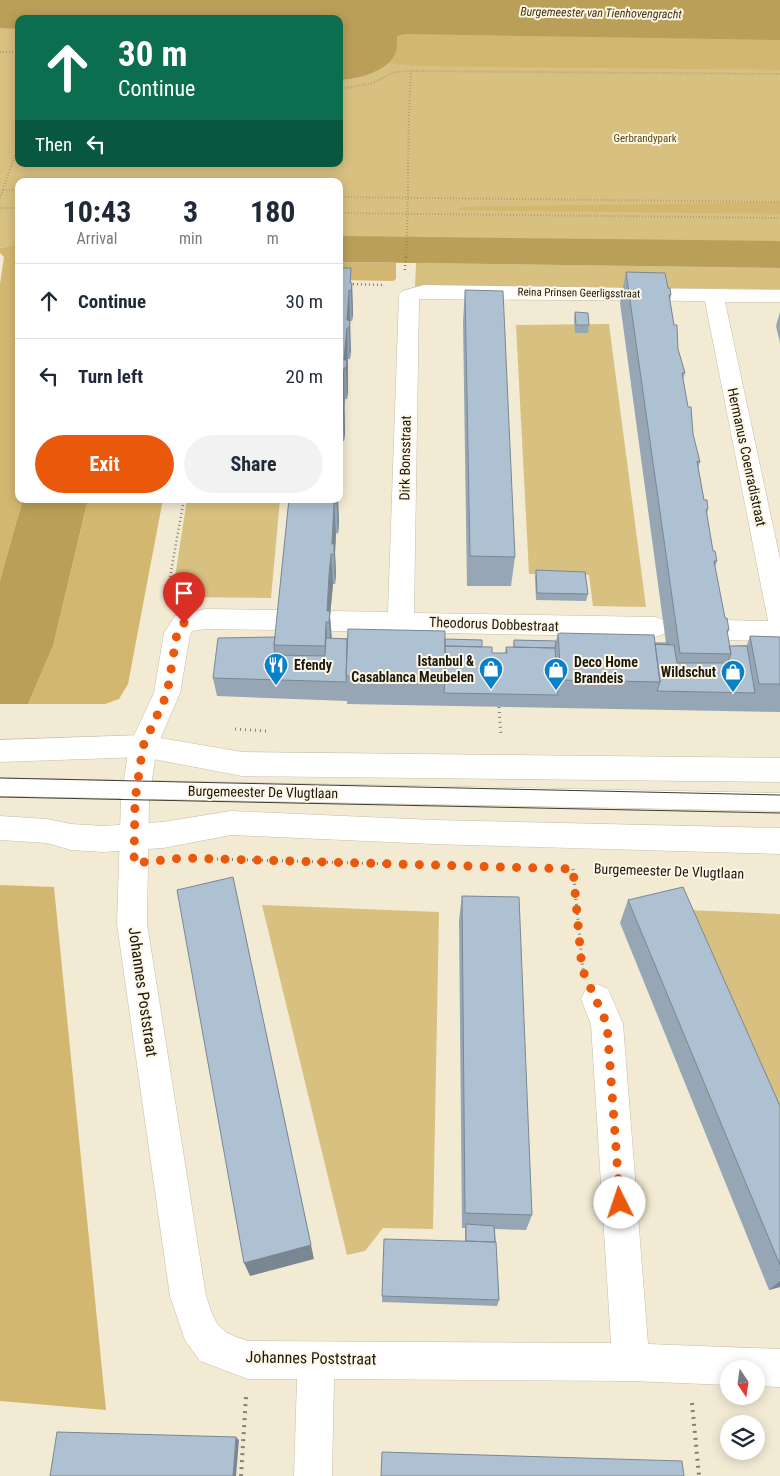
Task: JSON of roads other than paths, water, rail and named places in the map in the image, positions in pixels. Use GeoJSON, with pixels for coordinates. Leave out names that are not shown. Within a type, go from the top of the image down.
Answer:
{"type":"FeatureCollection","features":[{"type":"Feature","properties":{"kind":"street","name":"Reina Prinsen Geerligsstraat"},"geometry":{"type":"LineString","coordinates":[[407,286],[424,291],[780,296]]}},
{"type":"Feature","properties":{"kind":"street","name":"Dirk Bonsstraat"},"geometry":{"type":"LineString","coordinates":[[401,620],[407,286]]}},
{"type":"Feature","properties":{"kind":"street","name":"Hermanus Coenradistraat"},"geometry":{"type":"LineString","coordinates":[[714,296],[780,619]]}},
{"type":"Feature","properties":{"kind":"street"},"geometry":{"type":"LineString","coordinates":[[134,838],[136,790],[143,746],[167,694],[177,633],[184,623],[206,619],[279,620]]}},
{"type":"Feature","properties":{"kind":"street","name":"Theodorus Dobbestraat"},"geometry":{"type":"LineString","coordinates":[[333,621],[401,620],[496,625],[655,627]]}},
{"type":"Feature","properties":{"kind":"street"},"geometry":{"type":"LineString","coordinates":[[721,630],[780,631]]}},
{"type":"Feature","properties":{"kind":"street","name":"Burgemeester De Vlugtlaan"},"geometry":{"type":"LineString","coordinates":[[0,751],[143,746],[242,764],[780,770]]}},
{"type":"Feature","properties":{"kind":"street"},"geometry":{"type":"LineString","coordinates":[[12,828],[79,838],[134,838],[231,824],[780,842]]}},
{"type":"Feature","properties":{"kind":"street","name":"Johannes Poststraat"},"geometry":{"type":"LineString","coordinates":[[134,838],[132,924],[188,1296],[198,1327],[212,1348],[248,1360],[631,1362],[780,1368]]}},
{"type":"Feature","properties":{"kind":"street"},"geometry":{"type":"LineString","coordinates":[[597,1000],[607,1024],[631,1362]]}},
{"type":"Feature","properties":{"kind":"street"},"geometry":{"type":"LineString","coordinates":[[313,1476],[316,1360]]}},
{"type":"Feature","properties":{"kind":"lane","name":"Burgemeester De Vlugtlaan"},"geometry":{"type":"LineString","coordinates":[[0,787],[780,802]]}},
{"type":"Feature","properties":{"kind":"water","name":"Burgemeester van Tienhovengracht"},"geometry":{"type":"Polygon","coordinates":[[[0,0],[780,0],[780,40],[405,34],[397,36],[396,52],[386,65],[372,73],[343,80],[343,15],[15,15],[15,29],[0,28],[0,0]]]}},
{"type":"Feature","properties":{"kind":"water"},"geometry":{"type":"Polygon","coordinates":[[[343,236],[780,241],[780,268],[343,262],[343,236]]]}},
{"type":"Feature","properties":{"kind":"water"},"geometry":{"type":"Polygon","coordinates":[[[22,503],[87,503],[53,646],[28,704],[0,835],[0,580],[22,503]]]}},
{"type":"Feature","properties":{"kind":"tram line"},"geometry":{"type":"LineString","coordinates":[[0,778],[780,795]]}},
{"type":"Feature","properties":{"kind":"tram line"},"geometry":{"type":"LineString","coordinates":[[0,797],[780,813]]}},
{"type":"Feature","properties":{"kind":"place","name":"Efendy"},"geometry":{"type":"Point","coordinates":[276,686]}},
{"type":"Feature","properties":{"kind":"place","name":"Istanbul & Casablanca Meubelen"},"geometry":{"type":"Point","coordinates":[491,690]}},
{"type":"Feature","properties":{"kind":"place","name":"Deco Home Brandeis"},"geometry":{"type":"Point","coordinates":[556,691]}},
{"type":"Feature","properties":{"kind":"place","name":"Wildschut"},"geometry":{"type":"Point","coordinates":[733,693]}},
{"type":"Feature","properties":{"kind":"park label","name":"Gerbrandypark"},"geometry":{"type":"Point","coordinates":[645,138]}}]}
